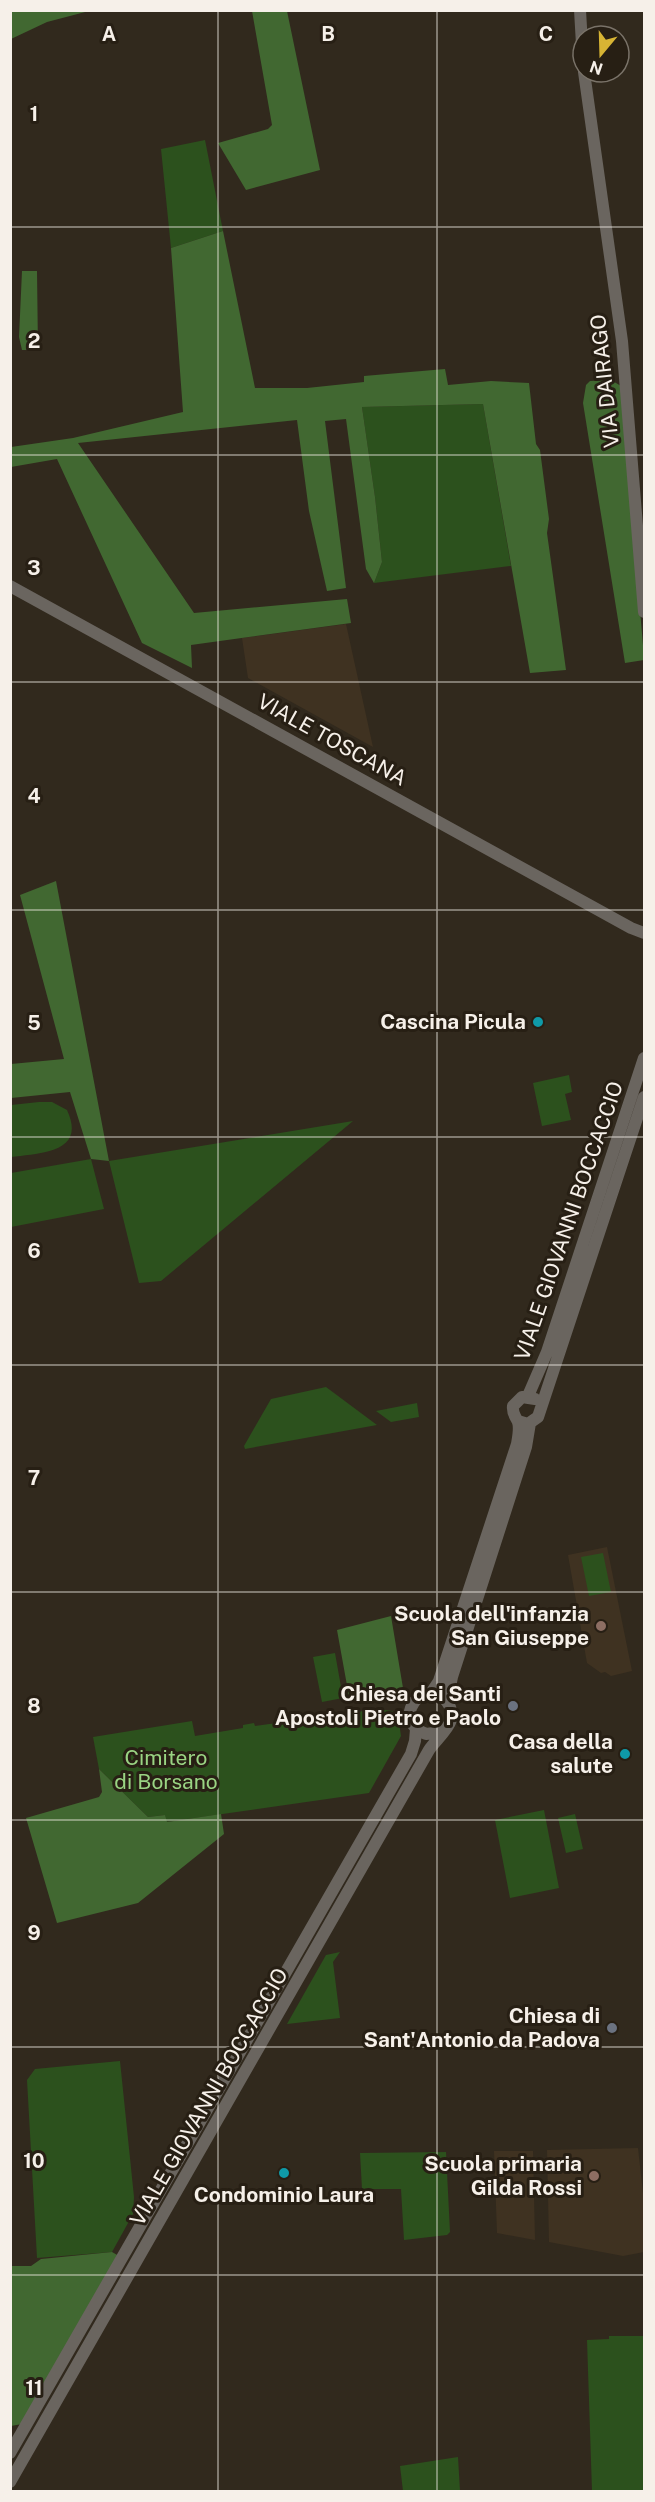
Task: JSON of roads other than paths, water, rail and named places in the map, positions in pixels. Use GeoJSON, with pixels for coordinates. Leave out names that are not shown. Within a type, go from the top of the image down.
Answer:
{"type":"FeatureCollection","features":[{"type":"Feature","properties":{"kind":"street","name":"VIA DAIRAGO"},"geometry":{"type":"LineString","coordinates":[[586,84],[622,341],[645,612]]}},
{"type":"Feature","properties":{"kind":"street","name":"VIALE TOSCANA"},"geometry":{"type":"LineString","coordinates":[[10,586],[641,932]]}},
{"type":"Feature","properties":{"kind":"street","name":"VIALE GIOVANNI BOCCACCIO"},"geometry":{"type":"LineString","coordinates":[[645,1058],[547,1352],[528,1396],[518,1399],[513,1406],[513,1415],[524,1422],[536,1420],[540,1412],[645,1097]]}},
{"type":"Feature","properties":{"kind":"street"},"geometry":{"type":"LineString","coordinates":[[528,1396],[538,1403],[540,1412]]}},
{"type":"Feature","properties":{"kind":"street","name":"VIALE GIOVANNI BOCCACCIO"},"geometry":{"type":"LineString","coordinates":[[10,2453],[411,1754],[415,1744],[416,1729],[411,1721],[411,1708],[419,1697],[431,1693],[439,1681],[524,1422]]}},
{"type":"Feature","properties":{"kind":"street","name":"VIALE GIOVANNI BOCCACCIO"},"geometry":{"type":"LineString","coordinates":[[10,2482],[429,1750],[451,1718],[447,1701],[450,1683],[526,1447],[524,1422]]}},
{"type":"Feature","properties":{"kind":"street"},"geometry":{"type":"LineString","coordinates":[[431,1693],[447,1701]]}},
{"type":"Feature","properties":{"kind":"street"},"geometry":{"type":"LineString","coordinates":[[416,1729],[426,1734],[442,1732]]}},
{"type":"Feature","properties":{"kind":"place","name":"Cascina Picula"},"geometry":{"type":"Point","coordinates":[538,1022]}},
{"type":"Feature","properties":{"kind":"place","name":"Scuola dell'infanzia San Giuseppe"},"geometry":{"type":"Point","coordinates":[601,1626]}},
{"type":"Feature","properties":{"kind":"place","name":"Chiesa dei Santi Apostoli Pietro e Paolo"},"geometry":{"type":"Point","coordinates":[513,1706]}},
{"type":"Feature","properties":{"kind":"place","name":"Casa della salute"},"geometry":{"type":"Point","coordinates":[625,1754]}},
{"type":"Feature","properties":{"kind":"place","name":"Chiesa di Sant'Antonio da Padova"},"geometry":{"type":"Point","coordinates":[612,2028]}},
{"type":"Feature","properties":{"kind":"place","name":"Condominio Laura"},"geometry":{"type":"Point","coordinates":[284,2173]}},
{"type":"Feature","properties":{"kind":"place","name":"Scuola primaria Gilda Rossi"},"geometry":{"type":"Point","coordinates":[594,2176]}},
{"type":"Feature","properties":{"kind":"park label","name":"Cimitero di Borsano"},"geometry":{"type":"Point","coordinates":[166,1770]}}]}
